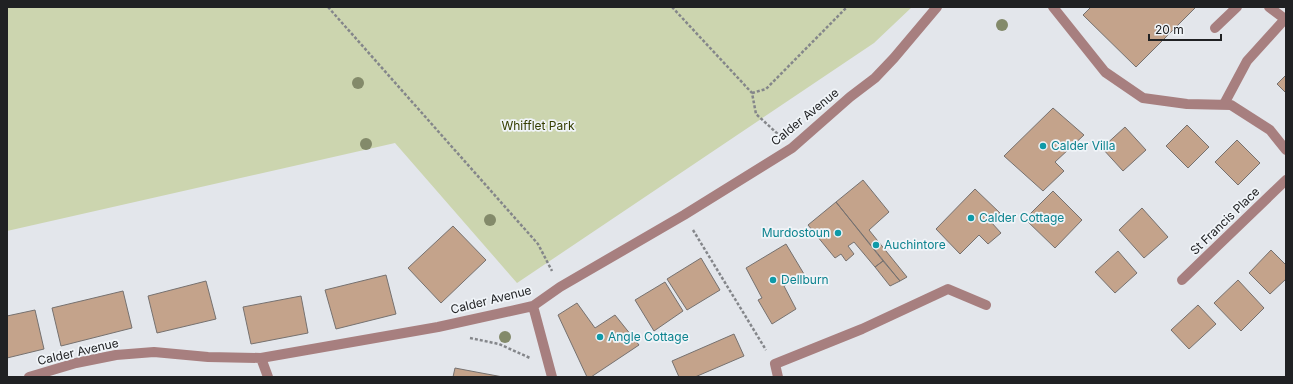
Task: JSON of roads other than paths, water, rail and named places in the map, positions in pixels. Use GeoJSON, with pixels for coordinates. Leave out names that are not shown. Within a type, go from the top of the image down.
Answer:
{"type":"FeatureCollection","features":[{"type":"Feature","properties":{"kind":"street","name":"Calder Avenue"},"geometry":{"type":"LineString","coordinates":[[28,377],[76,363],[116,355],[154,352],[208,357],[261,358],[438,327],[533,306],[560,287],[684,215],[792,148],[850,97],[875,78],[937,7]]}},
{"type":"Feature","properties":{"kind":"street"},"geometry":{"type":"LineString","coordinates":[[1053,7],[1105,72],[1143,98],[1187,104],[1231,105],[1270,130],[1286,150]]}},
{"type":"Feature","properties":{"kind":"street"},"geometry":{"type":"LineString","coordinates":[[1215,28],[1237,7]]}},
{"type":"Feature","properties":{"kind":"street"},"geometry":{"type":"LineString","coordinates":[[1224,104],[1247,62],[1285,19],[1269,7]]}},
{"type":"Feature","properties":{"kind":"street","name":"St Francis Place"},"geometry":{"type":"LineString","coordinates":[[1182,280],[1286,180]]}},
{"type":"Feature","properties":{"kind":"street"},"geometry":{"type":"LineString","coordinates":[[778,377],[775,364],[862,329],[948,289],[986,305]]}},
{"type":"Feature","properties":{"kind":"street"},"geometry":{"type":"LineString","coordinates":[[533,306],[552,377]]}},
{"type":"Feature","properties":{"kind":"street"},"geometry":{"type":"LineString","coordinates":[[261,358],[268,377]]}},
{"type":"Feature","properties":{"kind":"place","name":"Calder Villa"},"geometry":{"type":"Point","coordinates":[1043,146]}},
{"type":"Feature","properties":{"kind":"place","name":"Calder Cottage"},"geometry":{"type":"Point","coordinates":[971,218]}},
{"type":"Feature","properties":{"kind":"place","name":"Murdostoun"},"geometry":{"type":"Point","coordinates":[838,233]}},
{"type":"Feature","properties":{"kind":"place","name":"Auchintore"},"geometry":{"type":"Point","coordinates":[876,245]}},
{"type":"Feature","properties":{"kind":"place","name":"Dellburn"},"geometry":{"type":"Point","coordinates":[773,280]}},
{"type":"Feature","properties":{"kind":"place","name":"Angle Cottage"},"geometry":{"type":"Point","coordinates":[600,337]}},
{"type":"Feature","properties":{"kind":"park label","name":"Whifflet Park"},"geometry":{"type":"Point","coordinates":[538,126]}}]}
